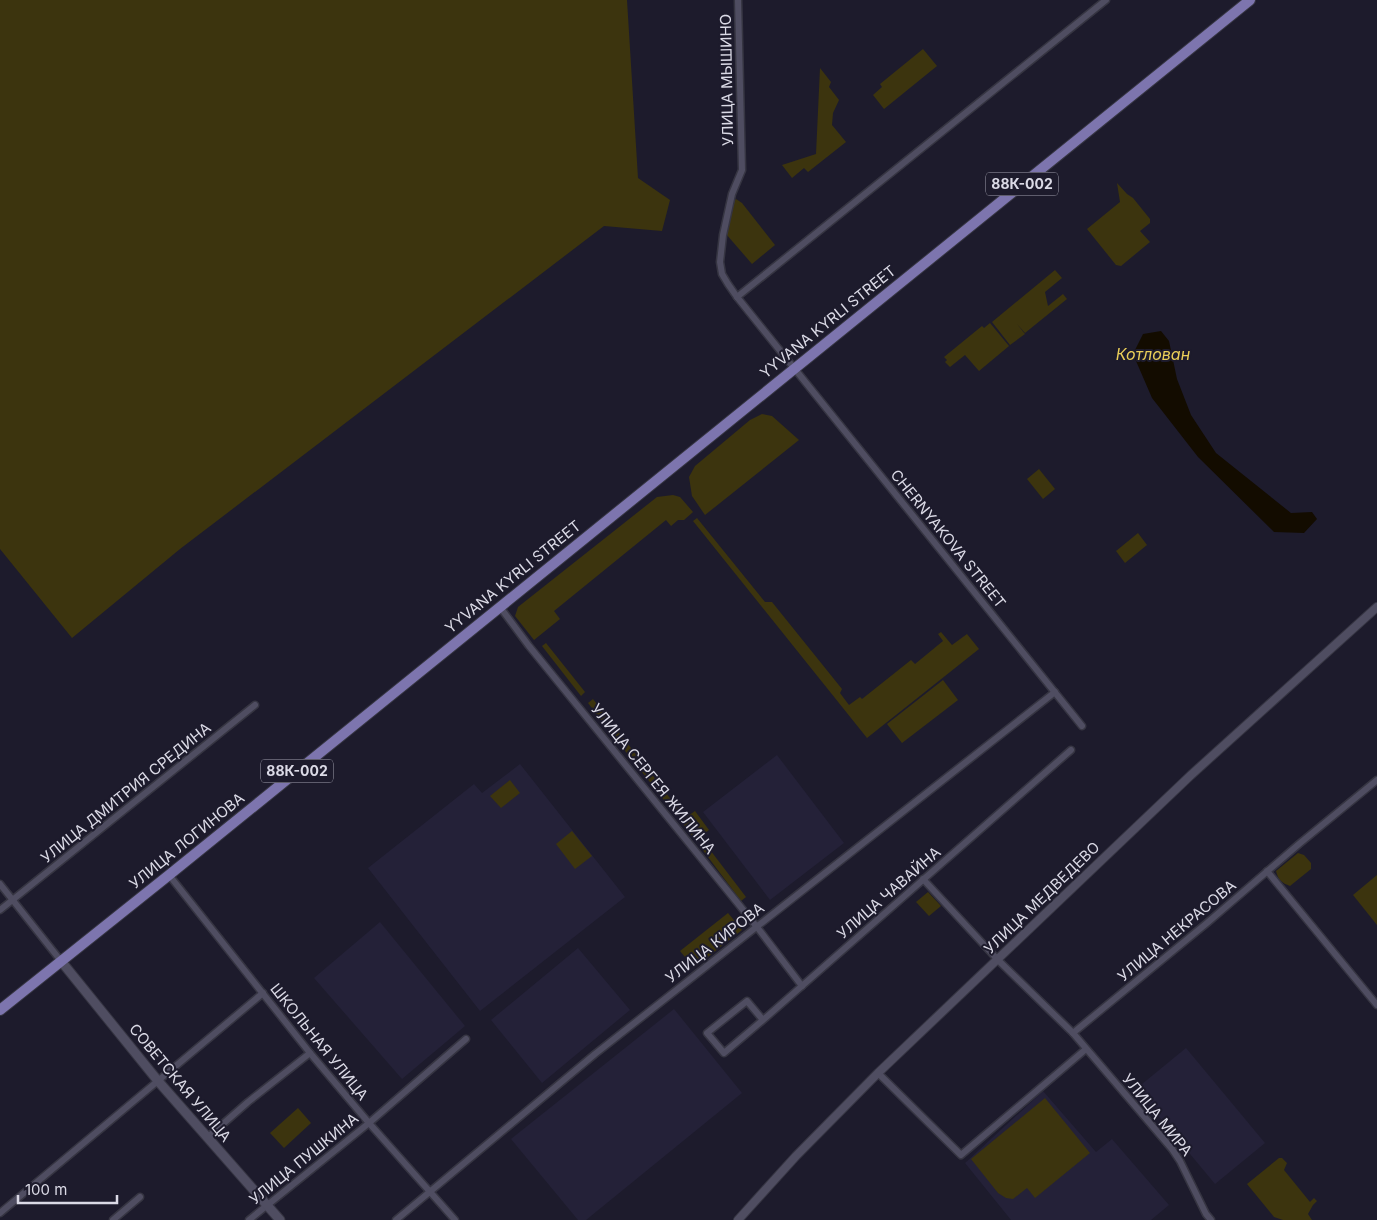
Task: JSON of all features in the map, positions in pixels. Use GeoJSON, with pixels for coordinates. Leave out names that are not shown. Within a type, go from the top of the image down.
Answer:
{"type":"FeatureCollection","features":[{"type":"Feature","properties":{"kind":"main road","name":"YYVANA KYRLI STREET"},"geometry":{"type":"LineString","coordinates":[[425,667],[1250,0]]}},
{"type":"Feature","properties":{"kind":"main road","name":"УЛИЦА ЛОГИНОВА"},"geometry":{"type":"LineString","coordinates":[[61,962],[425,667]]}},
{"type":"Feature","properties":{"kind":"main road","name":"88К-002"},"geometry":{"type":"LineString","coordinates":[[0,1010],[61,962]]}},
{"type":"Feature","properties":{"kind":"main road","name":"СОВЕТСКАЯ УЛИЦА"},"geometry":{"type":"LineString","coordinates":[[61,962],[158,1081],[280,1220]]}},
{"type":"Feature","properties":{"kind":"street","name":"УЛИЦА МЫШИНО"},"geometry":{"type":"LineString","coordinates":[[737,297],[722,274],[720,262],[723,235],[732,194],[742,170],[738,0]]}},
{"type":"Feature","properties":{"kind":"street"},"geometry":{"type":"LineString","coordinates":[[737,297],[1106,0]]}},
{"type":"Feature","properties":{"kind":"street","name":"CHERNYAKOVA STREET"},"geometry":{"type":"LineString","coordinates":[[737,297],[1082,726]]}},
{"type":"Feature","properties":{"kind":"street","name":"УЛИЦА СЕРГЕЯ ЖИЛИНА"},"geometry":{"type":"LineString","coordinates":[[500,607],[529,646],[757,926],[802,986]]}},
{"type":"Feature","properties":{"kind":"street","name":"УЛИЦА МЕДВЕДЕВО"},"geometry":{"type":"LineString","coordinates":[[738,1220],[796,1156],[878,1073],[1191,775],[1377,608]]}},
{"type":"Feature","properties":{"kind":"street","name":"УЛИЦА КИРОВА"},"geometry":{"type":"LineString","coordinates":[[396,1220],[595,1054],[1055,692]]}},
{"type":"Feature","properties":{"kind":"street","name":"УЛИЦА ДМИТРИЯ СРЕДИНА"},"geometry":{"type":"LineString","coordinates":[[0,910],[255,705]]}},
{"type":"Feature","properties":{"kind":"street","name":"УЛИЦА ЧАВАЙНА"},"geometry":{"type":"LineString","coordinates":[[763,1020],[747,1000],[707,1033],[724,1053],[763,1020],[802,986],[1071,750]]}},
{"type":"Feature","properties":{"kind":"street","name":"УЛИЦА НЕКРАСОВА"},"geometry":{"type":"LineString","coordinates":[[1073,1033],[1377,780]]}},
{"type":"Feature","properties":{"kind":"street"},"geometry":{"type":"LineString","coordinates":[[1267,871],[1377,1005]]}},
{"type":"Feature","properties":{"kind":"street","name":"ШКОЛЬНАЯ УЛИЦА"},"geometry":{"type":"LineString","coordinates":[[169,875],[310,1053],[455,1220]]}},
{"type":"Feature","properties":{"kind":"street"},"geometry":{"type":"LineString","coordinates":[[923,880],[998,960],[1073,1033]]}},
{"type":"Feature","properties":{"kind":"street"},"geometry":{"type":"LineString","coordinates":[[0,884],[61,962]]}},
{"type":"Feature","properties":{"kind":"street"},"geometry":{"type":"LineString","coordinates":[[0,1214],[263,993]]}},
{"type":"Feature","properties":{"kind":"street","name":"УЛИЦА МИРА"},"geometry":{"type":"LineString","coordinates":[[1073,1033],[1180,1160],[1210,1220]]}},
{"type":"Feature","properties":{"kind":"street","name":"УЛИЦА ПУШКИНА"},"geometry":{"type":"LineString","coordinates":[[249,1220],[369,1122],[466,1038]]}},
{"type":"Feature","properties":{"kind":"street"},"geometry":{"type":"LineString","coordinates":[[878,1073],[961,1155],[1086,1048]]}},
{"type":"Feature","properties":{"kind":"street"},"geometry":{"type":"LineString","coordinates":[[208,1137],[248,1102],[310,1053]]}},
{"type":"Feature","properties":{"kind":"street"},"geometry":{"type":"LineString","coordinates":[[113,1220],[140,1197]]}},
{"type":"Feature","properties":{"kind":"shaded area"},"geometry":{"type":"Polygon","coordinates":[[[0,0],[627,0],[638,178],[670,200],[662,231],[604,226],[180,549],[72,638],[0,549],[0,0]]]}},
{"type":"Feature","properties":{"kind":"shaded area"},"geometry":{"type":"Polygon","coordinates":[[[923,49],[937,66],[884,109],[873,95],[882,87],[880,84],[923,49]]]}},
{"type":"Feature","properties":{"kind":"shaded area"},"geometry":{"type":"Polygon","coordinates":[[[820,68],[831,82],[829,87],[839,100],[833,113],[832,125],[846,142],[808,172],[804,168],[792,178],[782,165],[816,154],[820,68]]]}},
{"type":"Feature","properties":{"kind":"shaded area"},"geometry":{"type":"Polygon","coordinates":[[[1117,183],[1133,198],[1150,219],[1150,223],[1140,231],[1150,242],[1121,266],[1116,265],[1087,229],[1120,202],[1117,183]]]}},
{"type":"Feature","properties":{"kind":"shaded area"},"geometry":{"type":"Polygon","coordinates":[[[736,199],[742,203],[775,245],[752,264],[726,234],[733,202],[736,199]]]}},
{"type":"Feature","properties":{"kind":"shaded area"},"geometry":{"type":"Polygon","coordinates":[[[1055,270],[1062,278],[1045,292],[1048,306],[1063,294],[1067,299],[1025,333],[1017,324],[1025,334],[1010,345],[992,322],[1055,270]]]}},
{"type":"Feature","properties":{"kind":"shaded area"},"geometry":{"type":"Polygon","coordinates":[[[990,323],[1009,346],[979,371],[965,355],[950,367],[945,362],[947,360],[944,357],[982,326],[984,328],[990,323]]]}},
{"type":"Feature","properties":{"kind":"shaded area"},"geometry":{"type":"Polygon","coordinates":[[[762,414],[772,416],[799,440],[705,515],[692,496],[689,477],[695,466],[750,420],[762,414]]]}},
{"type":"Feature","properties":{"kind":"shaded area"},"geometry":{"type":"Polygon","coordinates":[[[1039,469],[1055,489],[1043,499],[1027,479],[1039,469]]]}},
{"type":"Feature","properties":{"kind":"shaded area"},"geometry":{"type":"Polygon","coordinates":[[[673,495],[680,497],[693,512],[684,520],[678,520],[671,526],[666,520],[554,611],[560,619],[534,640],[515,616],[518,607],[657,497],[673,495]]]}},
{"type":"Feature","properties":{"kind":"shaded area"},"geometry":{"type":"Polygon","coordinates":[[[697,518],[765,602],[772,602],[842,689],[840,693],[849,705],[860,697],[862,699],[911,660],[915,664],[943,641],[938,634],[941,632],[952,645],[967,634],[979,649],[867,738],[693,521],[697,518]]]}},
{"type":"Feature","properties":{"kind":"shaded area"},"geometry":{"type":"Polygon","coordinates":[[[1138,533],[1147,545],[1125,563],[1116,551],[1138,533]]]}},
{"type":"Feature","properties":{"kind":"shaded area"},"geometry":{"type":"Polygon","coordinates":[[[546,643],[585,692],[581,696],[542,646],[546,643]]]}},
{"type":"Feature","properties":{"kind":"shaded area"},"geometry":{"type":"Polygon","coordinates":[[[943,680],[958,700],[902,743],[887,724],[943,680]]]}},
{"type":"Feature","properties":{"kind":"shaded area"},"geometry":{"type":"Polygon","coordinates":[[[593,699],[641,761],[636,765],[588,703],[593,699]]]}},
{"type":"Feature","properties":{"kind":"shaded area"},"geometry":{"type":"Polygon","coordinates":[[[777,755],[844,843],[770,900],[703,812],[777,755]]]}},
{"type":"Feature","properties":{"kind":"shaded area"},"geometry":{"type":"Polygon","coordinates":[[[520,764],[625,897],[480,1011],[368,868],[474,784],[482,793],[520,764]]]}},
{"type":"Feature","properties":{"kind":"shaded area"},"geometry":{"type":"Polygon","coordinates":[[[647,768],[679,810],[674,813],[642,772],[647,768]]]}},
{"type":"Feature","properties":{"kind":"shaded area"},"geometry":{"type":"Polygon","coordinates":[[[510,780],[520,793],[501,808],[490,796],[510,780]]]}},
{"type":"Feature","properties":{"kind":"shaded area"},"geometry":{"type":"Polygon","coordinates":[[[695,811],[709,830],[695,840],[681,821],[695,811]]]}},
{"type":"Feature","properties":{"kind":"shaded area"},"geometry":{"type":"Polygon","coordinates":[[[572,831],[592,856],[575,869],[556,844],[572,831]]]}},
{"type":"Feature","properties":{"kind":"shaded area"},"geometry":{"type":"Polygon","coordinates":[[[704,842],[746,897],[741,901],[699,845],[704,842]]]}},
{"type":"Feature","properties":{"kind":"shaded area"},"geometry":{"type":"Polygon","coordinates":[[[1298,853],[1304,855],[1311,863],[1311,869],[1290,886],[1281,881],[1276,871],[1298,853]]]}},
{"type":"Feature","properties":{"kind":"shaded area"},"geometry":{"type":"Polygon","coordinates":[[[1377,875],[1377,925],[1353,895],[1377,875]]]}},
{"type":"Feature","properties":{"kind":"shaded area"},"geometry":{"type":"Polygon","coordinates":[[[928,892],[941,906],[929,916],[916,902],[928,892]]]}},
{"type":"Feature","properties":{"kind":"shaded area"},"geometry":{"type":"Polygon","coordinates":[[[728,913],[742,930],[694,968],[680,951],[728,913]]]}},
{"type":"Feature","properties":{"kind":"shaded area"},"geometry":{"type":"Polygon","coordinates":[[[380,922],[465,1026],[402,1079],[314,978],[380,922]]]}},
{"type":"Feature","properties":{"kind":"shaded area"},"geometry":{"type":"Polygon","coordinates":[[[578,948],[630,1010],[542,1083],[491,1020],[578,948]]]}},
{"type":"Feature","properties":{"kind":"shaded area"},"geometry":{"type":"Polygon","coordinates":[[[674,1009],[742,1093],[586,1220],[578,1220],[511,1139],[674,1009]]]}},
{"type":"Feature","properties":{"kind":"shaded area"},"geometry":{"type":"Polygon","coordinates":[[[1186,1048],[1265,1143],[1215,1184],[1136,1089],[1186,1048]]]}},
{"type":"Feature","properties":{"kind":"shaded area"},"geometry":{"type":"Polygon","coordinates":[[[1043,1091],[1096,1152],[1112,1139],[1169,1205],[1151,1220],[1011,1220],[965,1163],[1043,1091]]]}},
{"type":"Feature","properties":{"kind":"shaded area"},"geometry":{"type":"Polygon","coordinates":[[[1045,1098],[1090,1153],[1035,1198],[1027,1188],[1013,1199],[1006,1198],[998,1193],[971,1159],[1045,1098]]]}},
{"type":"Feature","properties":{"kind":"shaded area"},"geometry":{"type":"Polygon","coordinates":[[[298,1108],[311,1123],[284,1148],[270,1133],[298,1108]]]}},
{"type":"Feature","properties":{"kind":"shaded area"},"geometry":{"type":"Polygon","coordinates":[[[1279,1158],[1282,1158],[1287,1163],[1284,1170],[1310,1202],[1314,1198],[1317,1201],[1308,1214],[1312,1220],[1283,1220],[1274,1217],[1247,1184],[1279,1158]]]}},
{"type":"Feature","properties":{"kind":"water","name":"Котлован"},"geometry":{"type":"Polygon","coordinates":[[[1161,331],[1169,341],[1177,379],[1191,415],[1216,453],[1291,513],[1312,512],[1317,519],[1304,533],[1274,532],[1198,457],[1152,398],[1133,354],[1143,334],[1161,331]]]}}]}
